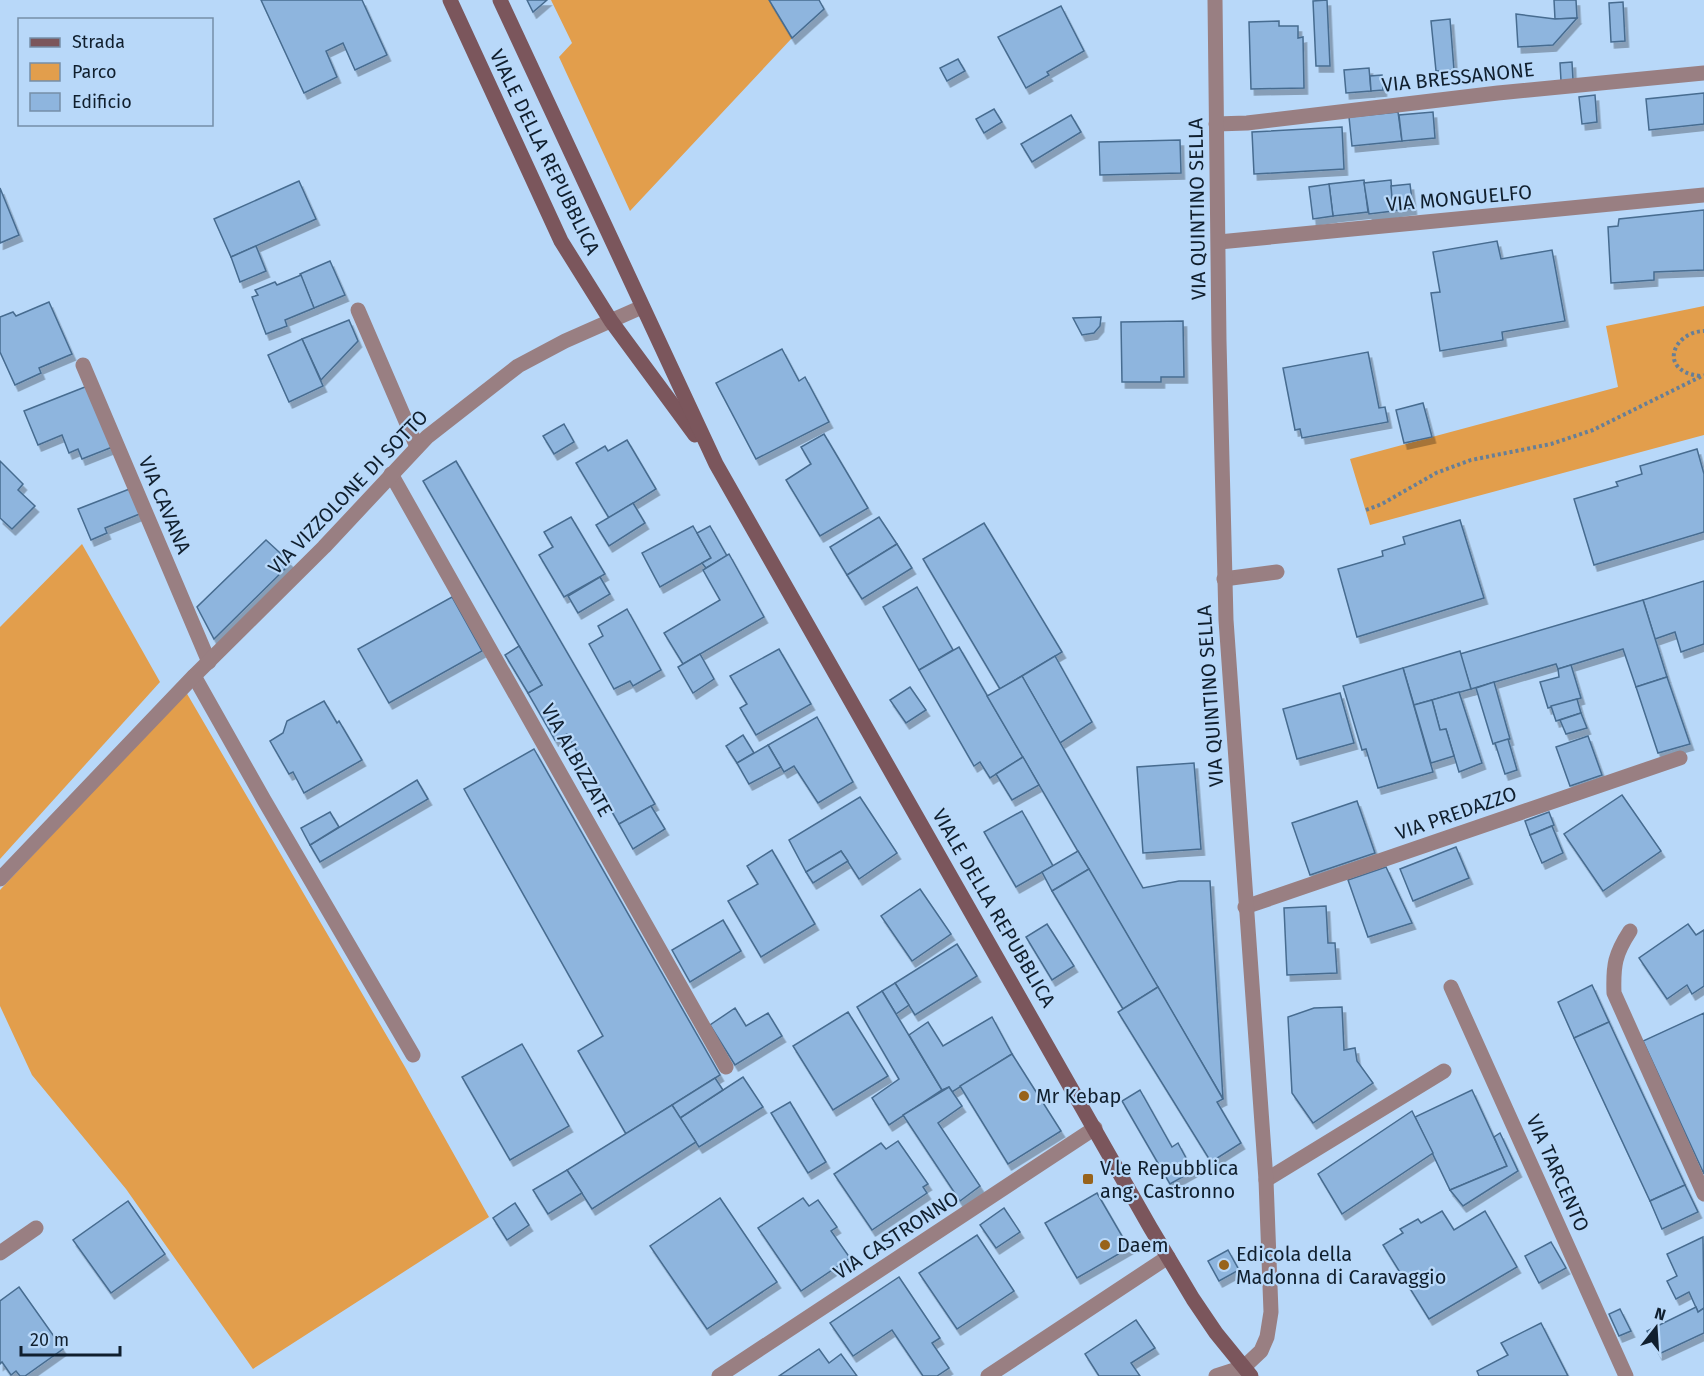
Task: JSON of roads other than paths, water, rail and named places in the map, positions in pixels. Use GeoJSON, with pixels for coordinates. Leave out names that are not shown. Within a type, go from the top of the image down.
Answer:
{"type":"FeatureCollection","features":[{"type":"Feature","properties":{"kind":"street","name":"VIALE DELLA REPUBBLICA"},"geometry":{"type":"LineString","coordinates":[[450,0],[561,241],[611,321],[716,464]]}},
{"type":"Feature","properties":{"kind":"street","name":"VIALE DELLA REPUBBLICA"},"geometry":{"type":"LineString","coordinates":[[500,0],[716,464],[1168,1257],[1216,1333],[1248,1371]]}},
{"type":"Feature","properties":{"kind":"street","name":"VIA QUINTINO SELLA"},"geometry":{"type":"LineString","coordinates":[[1215,0],[1224,579],[1245,908],[1266,1180],[1271,1312],[1267,1337],[1261,1352],[1248,1371]]}},
{"type":"Feature","properties":{"kind":"street","name":"VIA BRESSANONE"},"geometry":{"type":"LineString","coordinates":[[1216,124],[1247,123],[1498,93],[1704,74]]}},
{"type":"Feature","properties":{"kind":"street","name":"VIA MONGUELFO"},"geometry":{"type":"LineString","coordinates":[[1218,242],[1704,195]]}},
{"type":"Feature","properties":{"kind":"street","name":"VIA VIZZOLONE DI SOTTO"},"geometry":{"type":"LineString","coordinates":[[0,879],[194,676],[324,546],[417,447],[518,366],[564,341],[642,307]]}},
{"type":"Feature","properties":{"kind":"street"},"geometry":{"type":"LineString","coordinates":[[358,309],[417,447]]}},
{"type":"Feature","properties":{"kind":"street","name":"VIA CAVANA"},"geometry":{"type":"LineString","coordinates":[[83,365],[209,662]]}},
{"type":"Feature","properties":{"kind":"street","name":"VIA ALBIZZATE"},"geometry":{"type":"LineString","coordinates":[[391,474],[726,1067]]}},
{"type":"Feature","properties":{"kind":"street"},"geometry":{"type":"LineString","coordinates":[[1224,579],[1277,572]]}},
{"type":"Feature","properties":{"kind":"street"},"geometry":{"type":"LineString","coordinates":[[194,676],[413,1055]]}},
{"type":"Feature","properties":{"kind":"street","name":"VIA PREDAZZO"},"geometry":{"type":"LineString","coordinates":[[1245,908],[1680,758]]}},
{"type":"Feature","properties":{"kind":"street"},"geometry":{"type":"LineString","coordinates":[[1630,931],[1619,948],[1613,968],[1614,993],[1704,1194]]}},
{"type":"Feature","properties":{"kind":"street","name":"VIA TARCENTO"},"geometry":{"type":"LineString","coordinates":[[1451,987],[1626,1376]]}},
{"type":"Feature","properties":{"kind":"street"},"geometry":{"type":"LineString","coordinates":[[1266,1180],[1444,1071]]}},
{"type":"Feature","properties":{"kind":"street","name":"VIA CASTRONNO"},"geometry":{"type":"LineString","coordinates":[[719,1376],[1095,1128]]}},
{"type":"Feature","properties":{"kind":"street"},"geometry":{"type":"LineString","coordinates":[[0,1253],[36,1228]]}},
{"type":"Feature","properties":{"kind":"street"},"geometry":{"type":"LineString","coordinates":[[988,1376],[1168,1257]]}},
{"type":"Feature","properties":{"kind":"street"},"geometry":{"type":"LineString","coordinates":[[1216,1376],[1248,1371]]}},
{"type":"Feature","properties":{"kind":"place","name":"Mr Kebap"},"geometry":{"type":"Point","coordinates":[1024,1096]}},
{"type":"Feature","properties":{"kind":"place","name":"V.le Repubblica ang. Castronno"},"geometry":{"type":"Point","coordinates":[1088,1179]}},
{"type":"Feature","properties":{"kind":"place","name":"Daem"},"geometry":{"type":"Point","coordinates":[1105,1245]}},
{"type":"Feature","properties":{"kind":"place","name":"Edicola della Madonna di Caravaggio"},"geometry":{"type":"Point","coordinates":[1224,1265]}}]}
